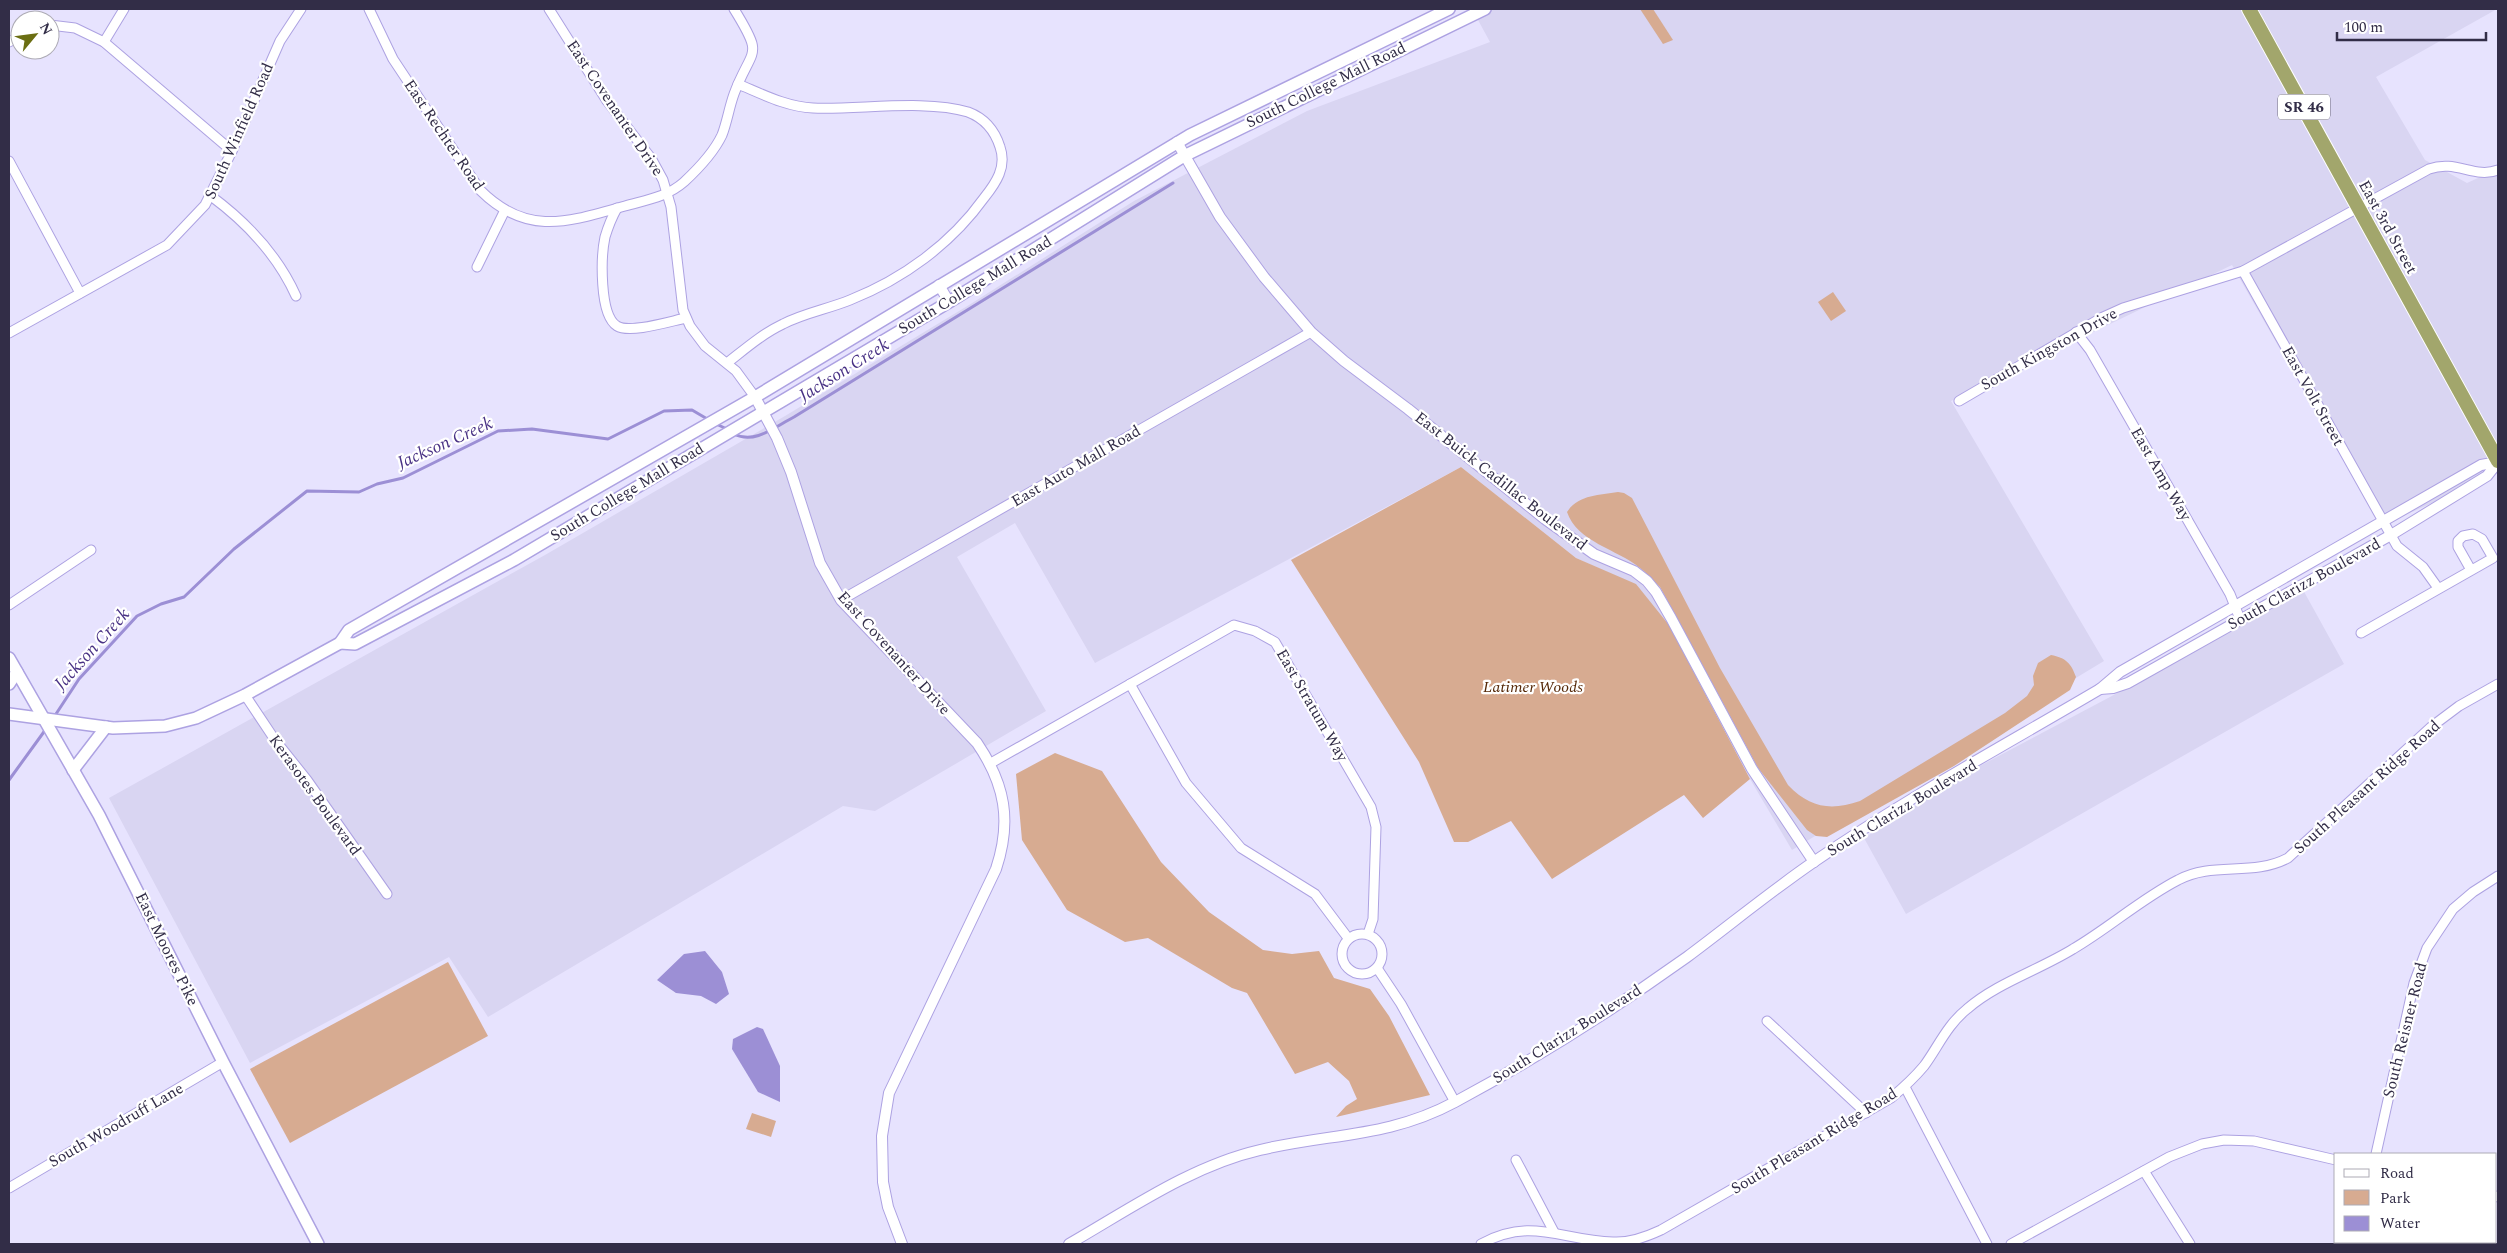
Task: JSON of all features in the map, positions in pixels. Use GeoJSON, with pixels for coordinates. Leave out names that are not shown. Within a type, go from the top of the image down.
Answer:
{"type":"FeatureCollection","features":[{"type":"Feature","properties":{"kind":"highway","name":"East 3rd Street"},"geometry":{"type":"LineString","coordinates":[[2249,9],[2356,207],[2498,462]]}},
{"type":"Feature","properties":{"kind":"main road","name":"South College Mall Road"},"geometry":{"type":"LineString","coordinates":[[9,714],[41,716],[106,726],[166,726],[196,718],[245,695],[340,643],[348,630],[755,397],[1177,142],[1239,109],[1449,9]]}},
{"type":"Feature","properties":{"kind":"main road","name":"South College Mall Road"},"geometry":{"type":"LineString","coordinates":[[340,643],[355,644],[514,560],[743,424],[767,416],[1184,156],[1480,10]]}},
{"type":"Feature","properties":{"kind":"main road"},"geometry":{"type":"LineString","coordinates":[[504,542],[514,560]]}},
{"type":"Feature","properties":{"kind":"main road","name":"East Moores Pike"},"geometry":{"type":"LineString","coordinates":[[9,658],[73,770],[148,909],[222,1062],[318,1244]]}},
{"type":"Feature","properties":{"kind":"main road"},"geometry":{"type":"LineString","coordinates":[[9,684],[17,672]]}},
{"type":"Feature","properties":{"kind":"main road"},"geometry":{"type":"LineString","coordinates":[[73,770],[106,726]]}},
{"type":"Feature","properties":{"kind":"street"},"geometry":{"type":"LineString","coordinates":[[104,42],[124,9]]}},
{"type":"Feature","properties":{"kind":"street","name":"South Winfield Road"},"geometry":{"type":"LineString","coordinates":[[9,333],[166,244],[184,229],[211,196],[280,41],[301,9]]}},
{"type":"Feature","properties":{"kind":"street","name":"East Rechter Road"},"geometry":{"type":"LineString","coordinates":[[369,9],[393,58],[469,175],[490,200],[505,210],[525,219],[552,223],[580,219],[668,194]]}},
{"type":"Feature","properties":{"kind":"street","name":"East Covenanter Drive"},"geometry":{"type":"LineString","coordinates":[[549,9],[607,101],[657,167],[668,194],[686,318],[699,341],[736,371],[767,416],[791,472],[820,563],[842,600],[977,743],[991,763],[1000,787],[1005,812],[1000,856],[917,1037],[899,1070],[889,1093],[884,1114],[882,1136],[883,1182],[888,1207],[902,1244]]}},
{"type":"Feature","properties":{"kind":"street"},"geometry":{"type":"LineString","coordinates":[[668,194],[696,170],[719,141],[738,84],[751,60],[753,46],[750,36],[734,9]]}},
{"type":"Feature","properties":{"kind":"street"},"geometry":{"type":"LineString","coordinates":[[60,27],[74,28],[104,42],[232,150]]}},
{"type":"Feature","properties":{"kind":"street"},"geometry":{"type":"LineString","coordinates":[[727,363],[780,325],[870,292],[933,251],[954,235],[971,216],[996,182],[1003,164],[1001,148],[988,125],[975,115],[962,110],[927,107],[812,108],[777,100],[738,84]]}},
{"type":"Feature","properties":{"kind":"street","name":"East Buick Cadillac Boulevard"},"geometry":{"type":"LineString","coordinates":[[1177,142],[1220,217],[1250,258],[1311,332],[1344,361],[1408,409],[1545,519],[1594,554],[1634,571],[1647,581],[1656,592],[1671,618],[1752,769],[1814,862]]}},
{"type":"Feature","properties":{"kind":"street"},"geometry":{"type":"LineString","coordinates":[[9,161],[80,293]]}},
{"type":"Feature","properties":{"kind":"street","name":"South Kingston Drive"},"geometry":{"type":"LineString","coordinates":[[1959,400],[2076,332],[2123,308],[2243,271],[2356,207],[2439,166],[2449,165],[2484,173],[2498,170]]}},
{"type":"Feature","properties":{"kind":"street"},"geometry":{"type":"LineString","coordinates":[[211,196],[247,228],[278,262],[296,296]]}},
{"type":"Feature","properties":{"kind":"street"},"geometry":{"type":"LineString","coordinates":[[617,208],[605,237],[603,267],[604,300],[610,318],[617,326],[628,329],[686,318]]}},
{"type":"Feature","properties":{"kind":"street"},"geometry":{"type":"LineString","coordinates":[[477,267],[505,210]]}},
{"type":"Feature","properties":{"kind":"street","name":"East Volt Street"},"geometry":{"type":"LineString","coordinates":[[2243,271],[2397,546],[2423,567],[2438,588]]}},
{"type":"Feature","properties":{"kind":"street"},"geometry":{"type":"LineString","coordinates":[[939,285],[948,302]]}},
{"type":"Feature","properties":{"kind":"street","name":"East Auto Mall Road"},"geometry":{"type":"LineString","coordinates":[[842,600],[1311,332]]}},
{"type":"Feature","properties":{"kind":"street","name":"East Amp Way"},"geometry":{"type":"LineString","coordinates":[[2076,332],[2090,350],[2235,605],[2240,619]]}},
{"type":"Feature","properties":{"kind":"street","name":"South Clarizz Boulevard"},"geometry":{"type":"LineString","coordinates":[[1069,1244],[1187,1177],[1229,1158],[1261,1149],[1390,1128],[1413,1121],[1455,1102],[1602,1016],[1685,958],[1814,862],[1864,829],[2100,688],[2120,672],[2235,605],[2481,465],[2498,462]]}},
{"type":"Feature","properties":{"kind":"street","name":"South Clarizz Boulevard"},"geometry":{"type":"LineString","coordinates":[[2100,688],[2113,688],[2128,683],[2391,535],[2487,476],[2498,462]]}},
{"type":"Feature","properties":{"kind":"street"},"geometry":{"type":"LineString","coordinates":[[9,605],[91,550]]}},
{"type":"Feature","properties":{"kind":"street"},"geometry":{"type":"LineString","coordinates":[[2361,633],[2471,570]]}},
{"type":"Feature","properties":{"kind":"street","name":"East Stratum Way"},"geometry":{"type":"LineString","coordinates":[[991,763],[1234,625],[1255,631],[1275,642],[1371,807],[1376,827],[1374,919],[1368,934]]}},
{"type":"Feature","properties":{"kind":"street"},"geometry":{"type":"LineString","coordinates":[[1130,684],[1186,783],[1241,848],[1315,894],[1348,938]]}},
{"type":"Feature","properties":{"kind":"street","name":"South Pleasant Ridge Road"},"geometry":{"type":"LineString","coordinates":[[1481,1244],[1492,1238],[1519,1231],[1554,1232],[1612,1242],[1652,1234],[1866,1113],[1905,1087],[1924,1066],[1952,1023],[1982,997],[2078,946],[2185,876],[2204,870],[2260,868],[2288,858],[2431,727],[2459,706],[2498,684]]}},
{"type":"Feature","properties":{"kind":"street","name":"Kerasotes Boulevard"},"geometry":{"type":"LineString","coordinates":[[245,695],[275,740],[307,780],[387,894]]}},
{"type":"Feature","properties":{"kind":"street","name":"South Reisner Road"},"geometry":{"type":"LineString","coordinates":[[2376,1153],[2414,984],[2427,948],[2453,909],[2473,892],[2498,876]]}},
{"type":"Feature","properties":{"kind":"street"},"geometry":{"type":"LineString","coordinates":[[1358,933],[1368,934],[1375,937],[1382,948],[1381,962],[1377,968],[1365,974],[1358,974],[1346,967],[1341,954],[1348,938],[1358,933]]}},
{"type":"Feature","properties":{"kind":"street"},"geometry":{"type":"LineString","coordinates":[[1377,968],[1401,1004],[1455,1102]]}},
{"type":"Feature","properties":{"kind":"street"},"geometry":{"type":"LineString","coordinates":[[1767,1020],[1866,1113]]}},
{"type":"Feature","properties":{"kind":"street","name":"South Woodruff Lane"},"geometry":{"type":"LineString","coordinates":[[9,1188],[222,1062]]}},
{"type":"Feature","properties":{"kind":"street"},"geometry":{"type":"LineString","coordinates":[[1905,1087],[1987,1244]]}},
{"type":"Feature","properties":{"kind":"street"},"geometry":{"type":"LineString","coordinates":[[2011,1244],[2189,1148],[2224,1140],[2270,1144],[2334,1160]]}},
{"type":"Feature","properties":{"kind":"street"},"geometry":{"type":"LineString","coordinates":[[1516,1160],[1554,1232]]}},
{"type":"Feature","properties":{"kind":"street"},"geometry":{"type":"LineString","coordinates":[[2144,1171],[2190,1244]]}},
{"type":"Feature","properties":{"kind":"shaded area"},"geometry":{"type":"Polygon","coordinates":[[[1472,9],[2497,9],[2376,77],[2425,160],[2467,183],[2498,169],[2498,473],[2381,526],[2232,265],[1951,401],[2104,661],[1792,850],[1750,779],[1669,625],[1636,585],[1576,558],[1461,467],[1095,663],[1015,523],[957,557],[1046,711],[875,811],[843,806],[488,1017],[449,957],[250,1063],[109,798],[545,555],[785,416],[969,305],[1134,201],[1307,111],[1490,42],[1472,9]]]}},
{"type":"Feature","properties":{"kind":"shaded area"},"geometry":{"type":"Polygon","coordinates":[[[2302,588],[2344,664],[1906,914],[1864,838],[1976,768],[2110,697],[2302,588]]]}},
{"type":"Feature","properties":{"kind":"green space"},"geometry":{"type":"Polygon","coordinates":[[[1640,9],[1653,9],[1673,40],[1663,44],[1640,9]]]}},
{"type":"Feature","properties":{"kind":"green space"},"geometry":{"type":"Polygon","coordinates":[[[1833,292],[1846,311],[1831,321],[1818,302],[1833,292]]]}},
{"type":"Feature","properties":{"kind":"green space","name":"Latimer Woods"},"geometry":{"type":"Polygon","coordinates":[[[1461,467],[1576,558],[1636,584],[1669,625],[1750,779],[1703,818],[1684,795],[1552,879],[1511,821],[1468,842],[1454,842],[1419,762],[1291,560],[1461,467]]]}},
{"type":"Feature","properties":{"kind":"green space"},"geometry":{"type":"Polygon","coordinates":[[[1618,492],[1632,498],[1720,668],[1788,785],[1804,799],[1813,803],[1840,806],[1860,801],[2005,713],[2027,696],[2034,685],[2033,676],[2038,663],[2051,655],[2067,662],[2076,677],[2070,690],[1954,766],[1827,837],[1816,836],[1807,830],[1758,768],[1660,587],[1631,561],[1588,538],[1572,522],[1567,512],[1577,502],[1596,495],[1618,492]]]}},
{"type":"Feature","properties":{"kind":"green space"},"geometry":{"type":"Polygon","coordinates":[[[1055,753],[1102,771],[1161,862],[1209,912],[1263,950],[1292,954],[1319,951],[1334,978],[1370,989],[1389,1016],[1430,1095],[1336,1117],[1346,1106],[1357,1099],[1349,1081],[1328,1062],[1295,1074],[1247,993],[1232,988],[1148,938],[1125,942],[1067,910],[1022,840],[1016,774],[1055,753]]]}},
{"type":"Feature","properties":{"kind":"green space"},"geometry":{"type":"Polygon","coordinates":[[[448,962],[488,1036],[290,1143],[250,1069],[448,962]]]}},
{"type":"Feature","properties":{"kind":"green space"},"geometry":{"type":"Polygon","coordinates":[[[752,1113],[776,1121],[771,1137],[746,1129],[752,1113]]]}},
{"type":"Feature","properties":{"kind":"water"},"geometry":{"type":"Polygon","coordinates":[[[705,951],[722,972],[729,994],[716,1004],[701,996],[676,993],[657,980],[684,954],[705,951]]]}},
{"type":"Feature","properties":{"kind":"water"},"geometry":{"type":"Polygon","coordinates":[[[757,1027],[763,1029],[780,1066],[780,1102],[758,1092],[732,1049],[733,1039],[757,1027]]]}},
{"type":"Feature","properties":{"kind":"waterway","name":"Jackson Creek"},"geometry":{"type":"LineString","coordinates":[[734,434],[742,437],[757,436],[794,417],[1173,183]]}},
{"type":"Feature","properties":{"kind":"waterway","name":"Jackson Creek"},"geometry":{"type":"LineString","coordinates":[[54,717],[79,679],[137,616],[161,604],[184,597],[234,549],[307,491],[359,492],[377,484],[403,478],[498,431],[532,429],[608,439],[664,411],[692,410],[709,420]]}},
{"type":"Feature","properties":{"kind":"waterway","name":"Jackson Creek"},"geometry":{"type":"LineString","coordinates":[[714,423],[729,430]]}},
{"type":"Feature","properties":{"kind":"waterway","name":"Jackson Creek"},"geometry":{"type":"LineString","coordinates":[[9,780],[46,729]]}}]}
